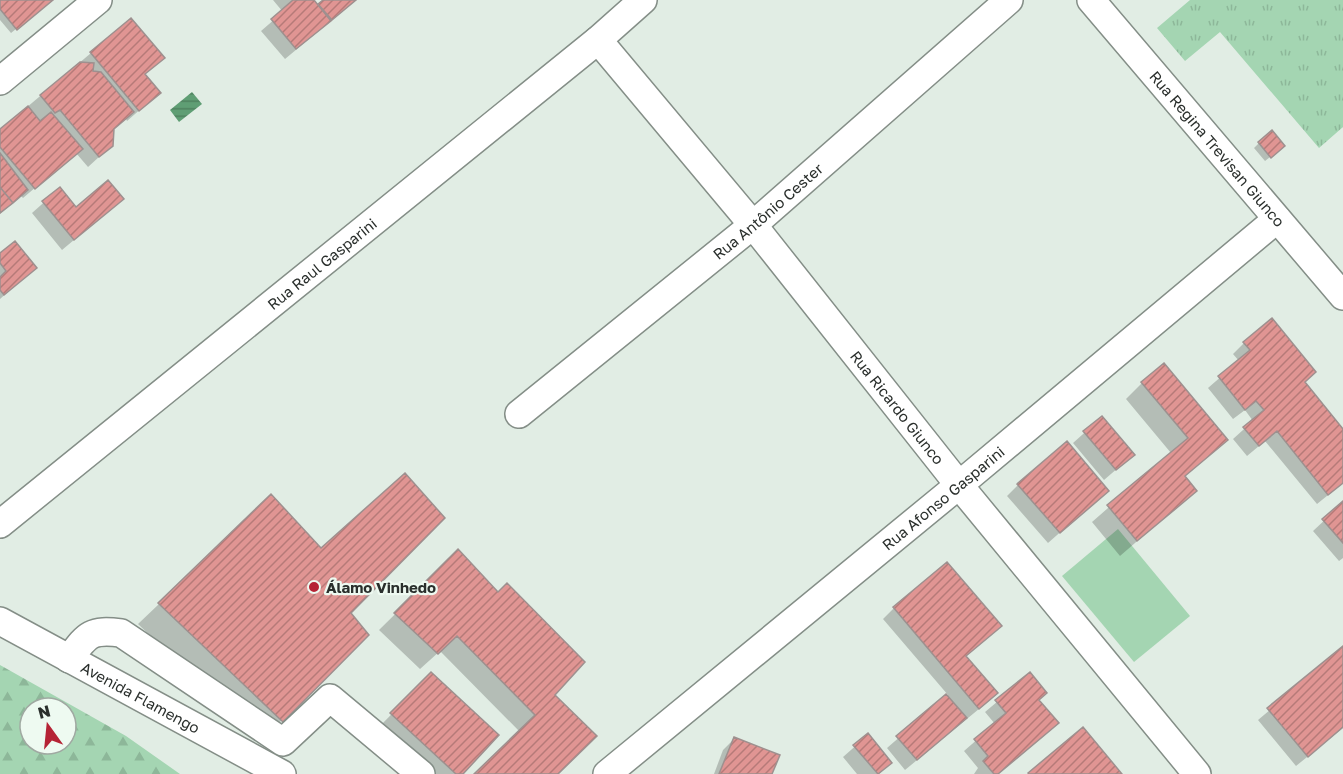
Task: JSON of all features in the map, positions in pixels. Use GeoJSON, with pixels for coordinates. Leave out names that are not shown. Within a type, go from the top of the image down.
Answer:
{"type":"FeatureCollection","features":[{"type":"Feature","properties":{"kind":"street"},"geometry":{"type":"LineString","coordinates":[[0,81],[98,0]]}},
{"type":"Feature","properties":{"kind":"street","name":"Rua Raul Gasparini"},"geometry":{"type":"LineString","coordinates":[[0,524],[598,40],[643,0]]}},
{"type":"Feature","properties":{"kind":"street","name":"Rua Antônio Cester"},"geometry":{"type":"LineString","coordinates":[[519,414],[753,225],[1009,0]]}},
{"type":"Feature","properties":{"kind":"street","name":"Rua Regina Trevisan Giunco"},"geometry":{"type":"LineString","coordinates":[[1091,0],[1343,296]]}},
{"type":"Feature","properties":{"kind":"street","name":"Rua Ricardo Giunco"},"geometry":{"type":"LineString","coordinates":[[598,40],[753,225],[959,485],[1197,774]]}},
{"type":"Feature","properties":{"kind":"street","name":"Rua Afonso Gasparini"},"geometry":{"type":"LineString","coordinates":[[607,774],[959,485],[1277,219]]}},
{"type":"Feature","properties":{"kind":"street","name":"Avenida Flamengo"},"geometry":{"type":"LineString","coordinates":[[0,621],[282,774]]}},
{"type":"Feature","properties":{"kind":"street"},"geometry":{"type":"LineString","coordinates":[[69,659],[86,636],[100,631],[121,633],[283,742],[330,698],[421,774]]}},
{"type":"Feature","properties":{"kind":"green space"},"geometry":{"type":"Polygon","coordinates":[[[1190,0],[1343,0],[1343,127],[1319,148],[1220,32],[1185,61],[1157,28],[1190,0]]]}},
{"type":"Feature","properties":{"kind":"green space"},"geometry":{"type":"Polygon","coordinates":[[[1118,529],[1190,616],[1134,662],[1062,576],[1118,529]]]}},
{"type":"Feature","properties":{"kind":"green space"},"geometry":{"type":"Polygon","coordinates":[[[0,665],[55,696],[18,696],[18,756],[78,756],[78,709],[126,736],[180,774],[0,774],[0,665]]]}},
{"type":"Feature","properties":{"kind":"shaded area"},"geometry":{"type":"Polygon","coordinates":[[[192,92],[202,104],[179,122],[170,110],[192,92]]]}},
{"type":"Feature","properties":{"kind":"building"},"geometry":{"type":"Polygon","coordinates":[[[0,0],[53,0],[17,30],[0,9],[0,0]]]}},
{"type":"Feature","properties":{"kind":"building"},"geometry":{"type":"Polygon","coordinates":[[[293,0],[314,0],[331,21],[296,49],[271,19],[293,0]]]}},
{"type":"Feature","properties":{"kind":"building"},"geometry":{"type":"Polygon","coordinates":[[[323,0],[356,0],[332,20],[318,4],[323,0]]]}},
{"type":"Feature","properties":{"kind":"building"},"geometry":{"type":"Polygon","coordinates":[[[131,18],[165,58],[145,74],[161,93],[139,111],[90,52],[131,18]]]}},
{"type":"Feature","properties":{"kind":"building"},"geometry":{"type":"Polygon","coordinates":[[[80,62],[94,63],[93,71],[101,72],[134,112],[114,129],[113,146],[99,157],[60,110],[55,113],[40,95],[80,62]]]}},
{"type":"Feature","properties":{"kind":"building"},"geometry":{"type":"Polygon","coordinates":[[[28,106],[40,121],[51,112],[83,149],[35,189],[0,147],[0,129],[28,106]]]}},
{"type":"Feature","properties":{"kind":"building"},"geometry":{"type":"Polygon","coordinates":[[[1272,130],[1285,146],[1271,158],[1258,142],[1272,130]]]}},
{"type":"Feature","properties":{"kind":"building"},"geometry":{"type":"Polygon","coordinates":[[[0,153],[28,190],[13,203],[0,187],[0,153]]]}},
{"type":"Feature","properties":{"kind":"building"},"geometry":{"type":"Polygon","coordinates":[[[108,180],[124,199],[74,240],[42,201],[60,187],[76,207],[108,180]]]}},
{"type":"Feature","properties":{"kind":"building"},"geometry":{"type":"Polygon","coordinates":[[[0,187],[13,203],[0,213],[0,187]]]}},
{"type":"Feature","properties":{"kind":"building"},"geometry":{"type":"Polygon","coordinates":[[[15,241],[37,268],[4,295],[0,290],[0,277],[6,271],[0,263],[0,253],[15,241]]]}},
{"type":"Feature","properties":{"kind":"building"},"geometry":{"type":"Polygon","coordinates":[[[1272,318],[1316,372],[1305,382],[1343,429],[1343,483],[1328,495],[1277,431],[1259,446],[1243,427],[1264,410],[1256,401],[1245,410],[1218,376],[1250,350],[1243,342],[1272,318]]]}},
{"type":"Feature","properties":{"kind":"building"},"geometry":{"type":"Polygon","coordinates":[[[1164,363],[1228,440],[1185,476],[1197,491],[1137,541],[1107,505],[1188,438],[1141,382],[1164,363]]]}},
{"type":"Feature","properties":{"kind":"building"},"geometry":{"type":"Polygon","coordinates":[[[1102,416],[1135,455],[1116,470],[1083,431],[1102,416]]]}},
{"type":"Feature","properties":{"kind":"building"},"geometry":{"type":"Polygon","coordinates":[[[1067,441],[1109,491],[1060,533],[1017,484],[1067,441]]]}},
{"type":"Feature","properties":{"kind":"building"},"geometry":{"type":"Polygon","coordinates":[[[405,473],[445,518],[351,613],[369,635],[283,722],[158,603],[271,494],[321,548],[405,473]]]}},
{"type":"Feature","properties":{"kind":"building"},"geometry":{"type":"Polygon","coordinates":[[[1343,501],[1343,543],[1322,519],[1343,501]]]}},
{"type":"Feature","properties":{"kind":"building"},"geometry":{"type":"Polygon","coordinates":[[[458,549],[498,592],[507,583],[585,662],[555,695],[597,736],[558,774],[474,774],[535,715],[457,636],[438,654],[394,613],[458,549]]]}},
{"type":"Feature","properties":{"kind":"building"},"geometry":{"type":"Polygon","coordinates":[[[947,562],[1002,626],[966,656],[998,693],[979,709],[893,607],[947,562]]]}},
{"type":"Feature","properties":{"kind":"building"},"geometry":{"type":"Polygon","coordinates":[[[1343,646],[1343,727],[1308,757],[1267,708],[1343,646]]]}},
{"type":"Feature","properties":{"kind":"building"},"geometry":{"type":"Polygon","coordinates":[[[431,672],[499,735],[463,774],[456,774],[390,713],[431,672]]]}},
{"type":"Feature","properties":{"kind":"building"},"geometry":{"type":"Polygon","coordinates":[[[1030,672],[1047,693],[1039,700],[1059,723],[998,774],[994,774],[983,761],[988,756],[974,739],[1006,713],[995,700],[1030,672]]]}},
{"type":"Feature","properties":{"kind":"building"},"geometry":{"type":"Polygon","coordinates":[[[946,694],[967,718],[917,760],[896,736],[946,694]]]}},
{"type":"Feature","properties":{"kind":"building"},"geometry":{"type":"Polygon","coordinates":[[[1083,727],[1122,774],[1028,773],[1083,727]]]}},
{"type":"Feature","properties":{"kind":"building"},"geometry":{"type":"Polygon","coordinates":[[[868,733],[892,763],[878,774],[853,745],[868,733]]]}},
{"type":"Feature","properties":{"kind":"building"},"geometry":{"type":"Polygon","coordinates":[[[734,737],[780,755],[772,774],[719,774],[734,737]]]}},
{"type":"Feature","properties":{"kind":"place","name":"Álamo Vinhedo"},"geometry":{"type":"Point","coordinates":[314,587]}}]}
